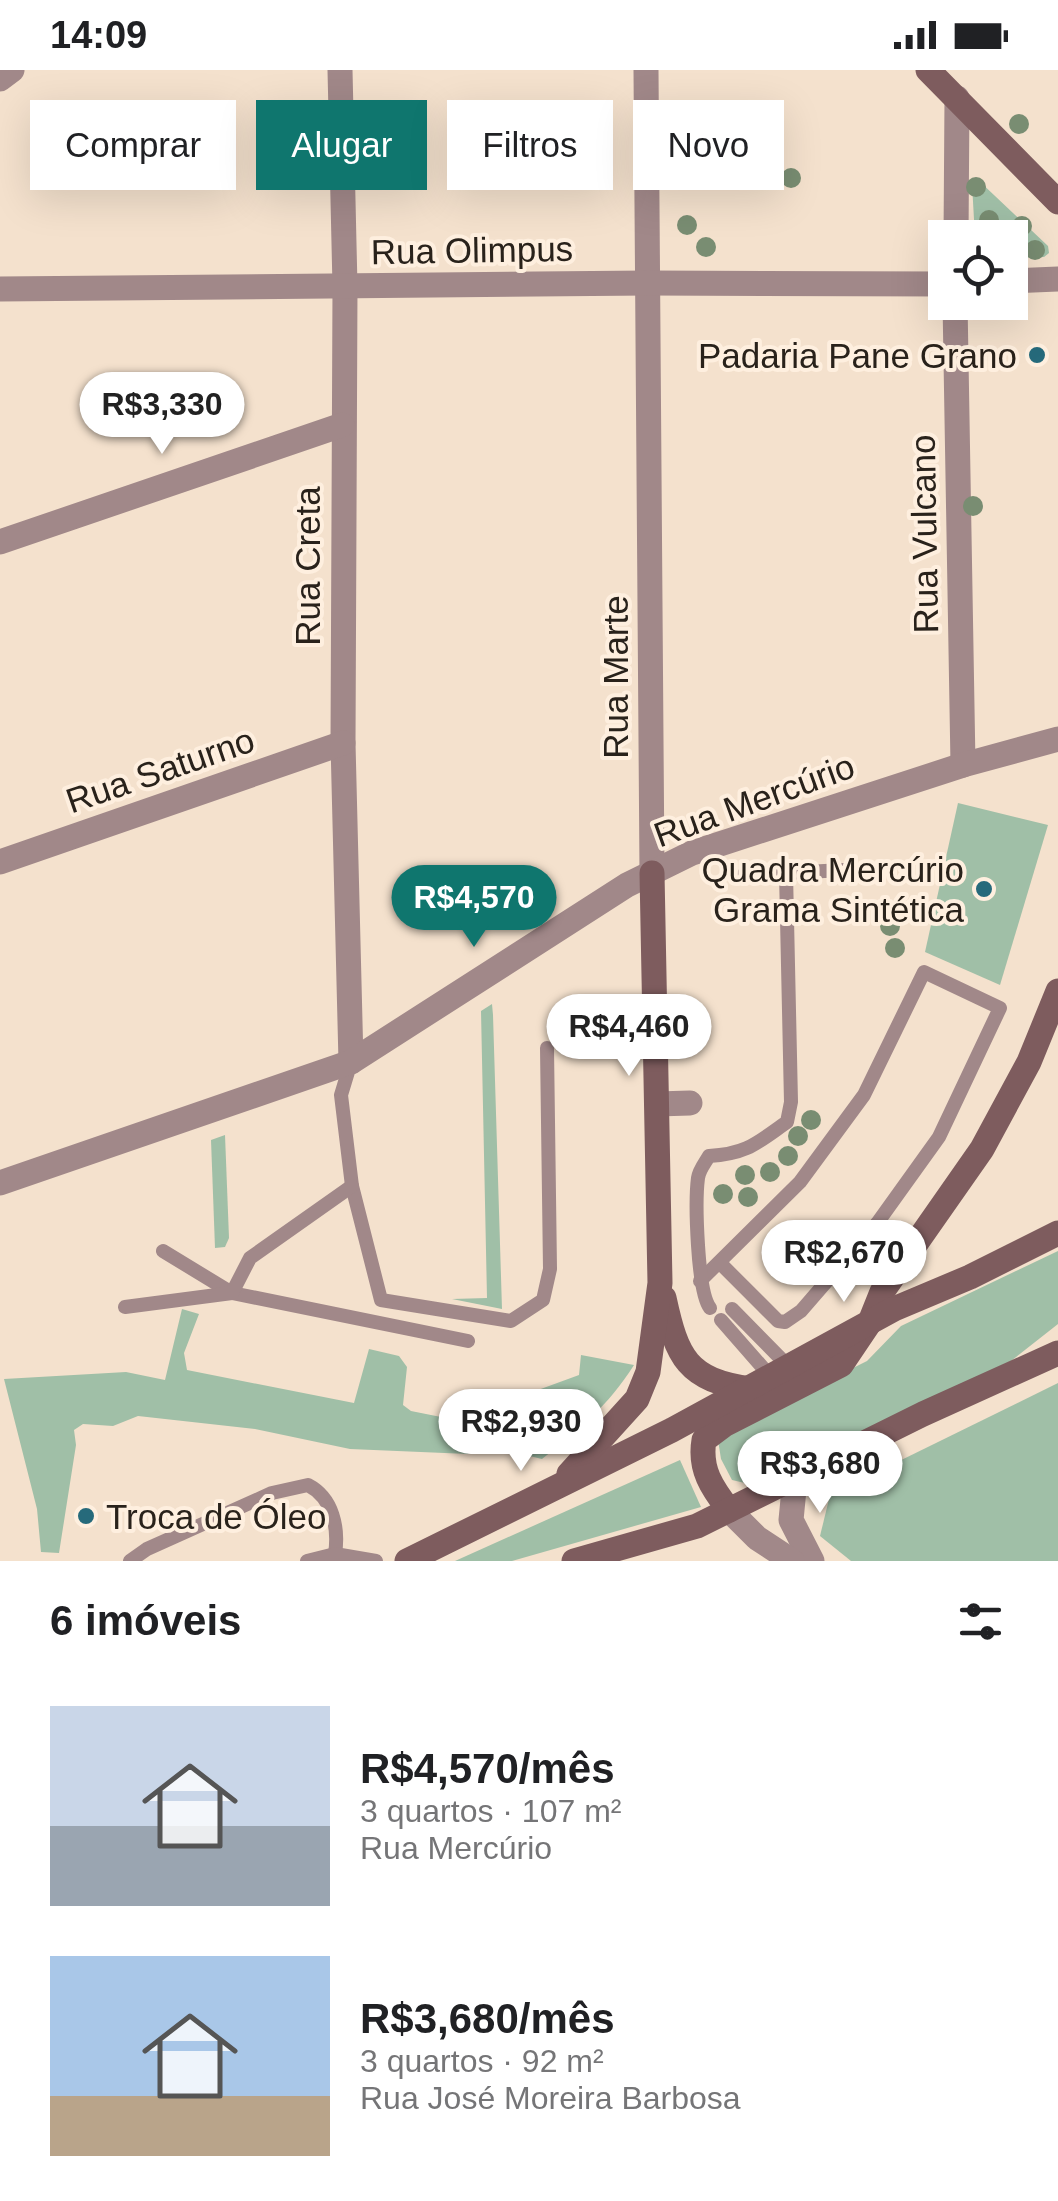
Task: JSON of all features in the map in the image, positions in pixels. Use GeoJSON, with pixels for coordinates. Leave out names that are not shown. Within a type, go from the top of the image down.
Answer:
{"type":"FeatureCollection","features":[{"type":"Feature","properties":{"kind":"main road"},"geometry":{"type":"LineString","coordinates":[[928,70],[1058,202]]}},
{"type":"Feature","properties":{"kind":"main road","name":"Rua Marte"},"geometry":{"type":"LineString","coordinates":[[557,1487],[637,1398],[648,1372],[660,1283],[652,873]]}},
{"type":"Feature","properties":{"kind":"main road"},"geometry":{"type":"LineString","coordinates":[[729,1510],[704,1468],[704,1440],[724,1425],[840,1366],[870,1322],[882,1292],[982,1149],[1029,1062],[1058,990]]}},
{"type":"Feature","properties":{"kind":"main road"},"geometry":{"type":"LineString","coordinates":[[407,1561],[770,1378],[870,1322],[1058,1233]]}},
{"type":"Feature","properties":{"kind":"main road","name":"Rua Marte"},"geometry":{"type":"LineString","coordinates":[[660,1283],[673,1338],[701,1376],[718,1384],[770,1378]]}},
{"type":"Feature","properties":{"kind":"main road"},"geometry":{"type":"LineString","coordinates":[[574,1561],[697,1526],[924,1414],[1058,1354]]}},
{"type":"Feature","properties":{"kind":"street"},"geometry":{"type":"LineString","coordinates":[[0,79],[12,70]]}},
{"type":"Feature","properties":{"kind":"street","name":"Rua Creta"},"geometry":{"type":"LineString","coordinates":[[340,70],[345,287],[343,743],[351,1062]]}},
{"type":"Feature","properties":{"kind":"street","name":"Rua Marte"},"geometry":{"type":"LineString","coordinates":[[646,70],[652,873]]}},
{"type":"Feature","properties":{"kind":"street"},"geometry":{"type":"LineString","coordinates":[[956,220],[957,98]]}},
{"type":"Feature","properties":{"kind":"street"},"geometry":{"type":"LineString","coordinates":[[1028,280],[1058,279]]}},
{"type":"Feature","properties":{"kind":"street","name":"Rua Olimpus"},"geometry":{"type":"LineString","coordinates":[[0,289],[928,284]]}},
{"type":"Feature","properties":{"kind":"street","name":"Rua Vulcano"},"geometry":{"type":"LineString","coordinates":[[955,320],[963,765]]}},
{"type":"Feature","properties":{"kind":"street"},"geometry":{"type":"LineString","coordinates":[[0,542],[342,425]]}},
{"type":"Feature","properties":{"kind":"street","name":"Rua Mercúrio"},"geometry":{"type":"LineString","coordinates":[[0,1183],[351,1062],[627,885],[692,853],[963,765],[1058,740]]}},
{"type":"Feature","properties":{"kind":"street","name":"Rua Saturno"},"geometry":{"type":"LineString","coordinates":[[0,862],[343,743]]}},
{"type":"Feature","properties":{"kind":"street"},"geometry":{"type":"LineString","coordinates":[[656,1104],[690,1102]]}},
{"type":"Feature","properties":{"kind":"street"},"geometry":{"type":"LineString","coordinates":[[795,1479],[792,1520],[812,1561]]}},
{"type":"Feature","properties":{"kind":"street"},"geometry":{"type":"LineString","coordinates":[[729,1510],[758,1538],[792,1561]]}},
{"type":"Feature","properties":{"kind":"lane"},"geometry":{"type":"LineString","coordinates":[[744,874],[863,870]]}},
{"type":"Feature","properties":{"kind":"lane"},"geometry":{"type":"LineString","coordinates":[[716,1302],[702,1285],[698,1174],[710,1156],[737,1154],[757,1145],[787,1122],[790,1102],[786,873]]}},
{"type":"Feature","properties":{"kind":"lane"},"geometry":{"type":"LineString","coordinates":[[702,1285],[720,1264],[800,1182],[864,1095],[924,972],[1000,1008],[939,1136],[878,1222],[801,1311],[785,1322],[778,1321],[720,1264]]}},
{"type":"Feature","properties":{"kind":"lane"},"geometry":{"type":"LineString","coordinates":[[351,1062],[341,1095],[352,1186],[381,1300],[510,1321],[543,1300],[550,1269],[547,1048]]}},
{"type":"Feature","properties":{"kind":"lane"},"geometry":{"type":"LineString","coordinates":[[232,1293],[250,1258],[352,1186]]}},
{"type":"Feature","properties":{"kind":"lane"},"geometry":{"type":"LineString","coordinates":[[163,1251],[232,1293]]}},
{"type":"Feature","properties":{"kind":"lane"},"geometry":{"type":"LineString","coordinates":[[125,1306],[232,1293],[468,1341]]}},
{"type":"Feature","properties":{"kind":"lane"},"geometry":{"type":"LineString","coordinates":[[727,1314],[770,1378]]}},
{"type":"Feature","properties":{"kind":"lane"},"geometry":{"type":"LineString","coordinates":[[130,1561],[147,1549],[272,1494],[308,1485],[322,1492],[339,1531],[335,1554]]}},
{"type":"Feature","properties":{"kind":"lane"},"geometry":{"type":"LineString","coordinates":[[308,1561],[335,1554],[376,1561]]}},
{"type":"Feature","properties":{"kind":"green space"},"geometry":{"type":"Polygon","coordinates":[[[976,178],[1020,220],[974,220],[972,184],[976,178]]]}},
{"type":"Feature","properties":{"kind":"green space"},"geometry":{"type":"Polygon","coordinates":[[[1028,227],[1048,246],[1049,253],[1028,257],[1028,227]]]}},
{"type":"Feature","properties":{"kind":"green space","name":"Quadra Mercúrio Grama Sintética"},"geometry":{"type":"Polygon","coordinates":[[[958,803],[1048,825],[1000,985],[925,952],[958,803]]]}},
{"type":"Feature","properties":{"kind":"green space"},"geometry":{"type":"Polygon","coordinates":[[[492,1004],[502,1309],[452,1299],[487,1298],[481,1011],[492,1004]]]}},
{"type":"Feature","properties":{"kind":"green space"},"geometry":{"type":"Polygon","coordinates":[[[225,1135],[229,1238],[225,1247],[215,1248],[211,1140],[225,1135]]]}},
{"type":"Feature","properties":{"kind":"green space"},"geometry":{"type":"Polygon","coordinates":[[[1058,1251],[1058,1324],[1011,1361],[749,1484],[732,1480],[721,1459],[718,1440],[743,1423],[867,1361],[901,1326],[1058,1251]]]}},
{"type":"Feature","properties":{"kind":"green space"},"geometry":{"type":"Polygon","coordinates":[[[182,1309],[199,1314],[184,1353],[187,1370],[354,1403],[369,1349],[399,1356],[407,1367],[403,1405],[411,1411],[456,1420],[579,1375],[581,1355],[634,1365],[592,1416],[542,1459],[477,1443],[468,1454],[350,1449],[255,1429],[138,1416],[113,1426],[83,1424],[74,1430],[76,1445],[59,1553],[41,1552],[37,1509],[4,1379],[126,1372],[165,1380],[182,1309]]]}},
{"type":"Feature","properties":{"kind":"green space"},"geometry":{"type":"Polygon","coordinates":[[[1058,1383],[1058,1561],[851,1561],[820,1536],[830,1495],[1058,1383]]]}},
{"type":"Feature","properties":{"kind":"green space"},"geometry":{"type":"Polygon","coordinates":[[[680,1460],[701,1507],[512,1561],[455,1561],[680,1460]]]}},
{"type":"Feature","properties":{"kind":"place","name":"Padaria Pane Grano"},"geometry":{"type":"Point","coordinates":[1037,355]}},
{"type":"Feature","properties":{"kind":"place","name":"Quadra Mercúrio Grama Sintética"},"geometry":{"type":"Point","coordinates":[984,889]}},
{"type":"Feature","properties":{"kind":"place","name":"Troca de Óleo"},"geometry":{"type":"Point","coordinates":[86,1516]}}]}
